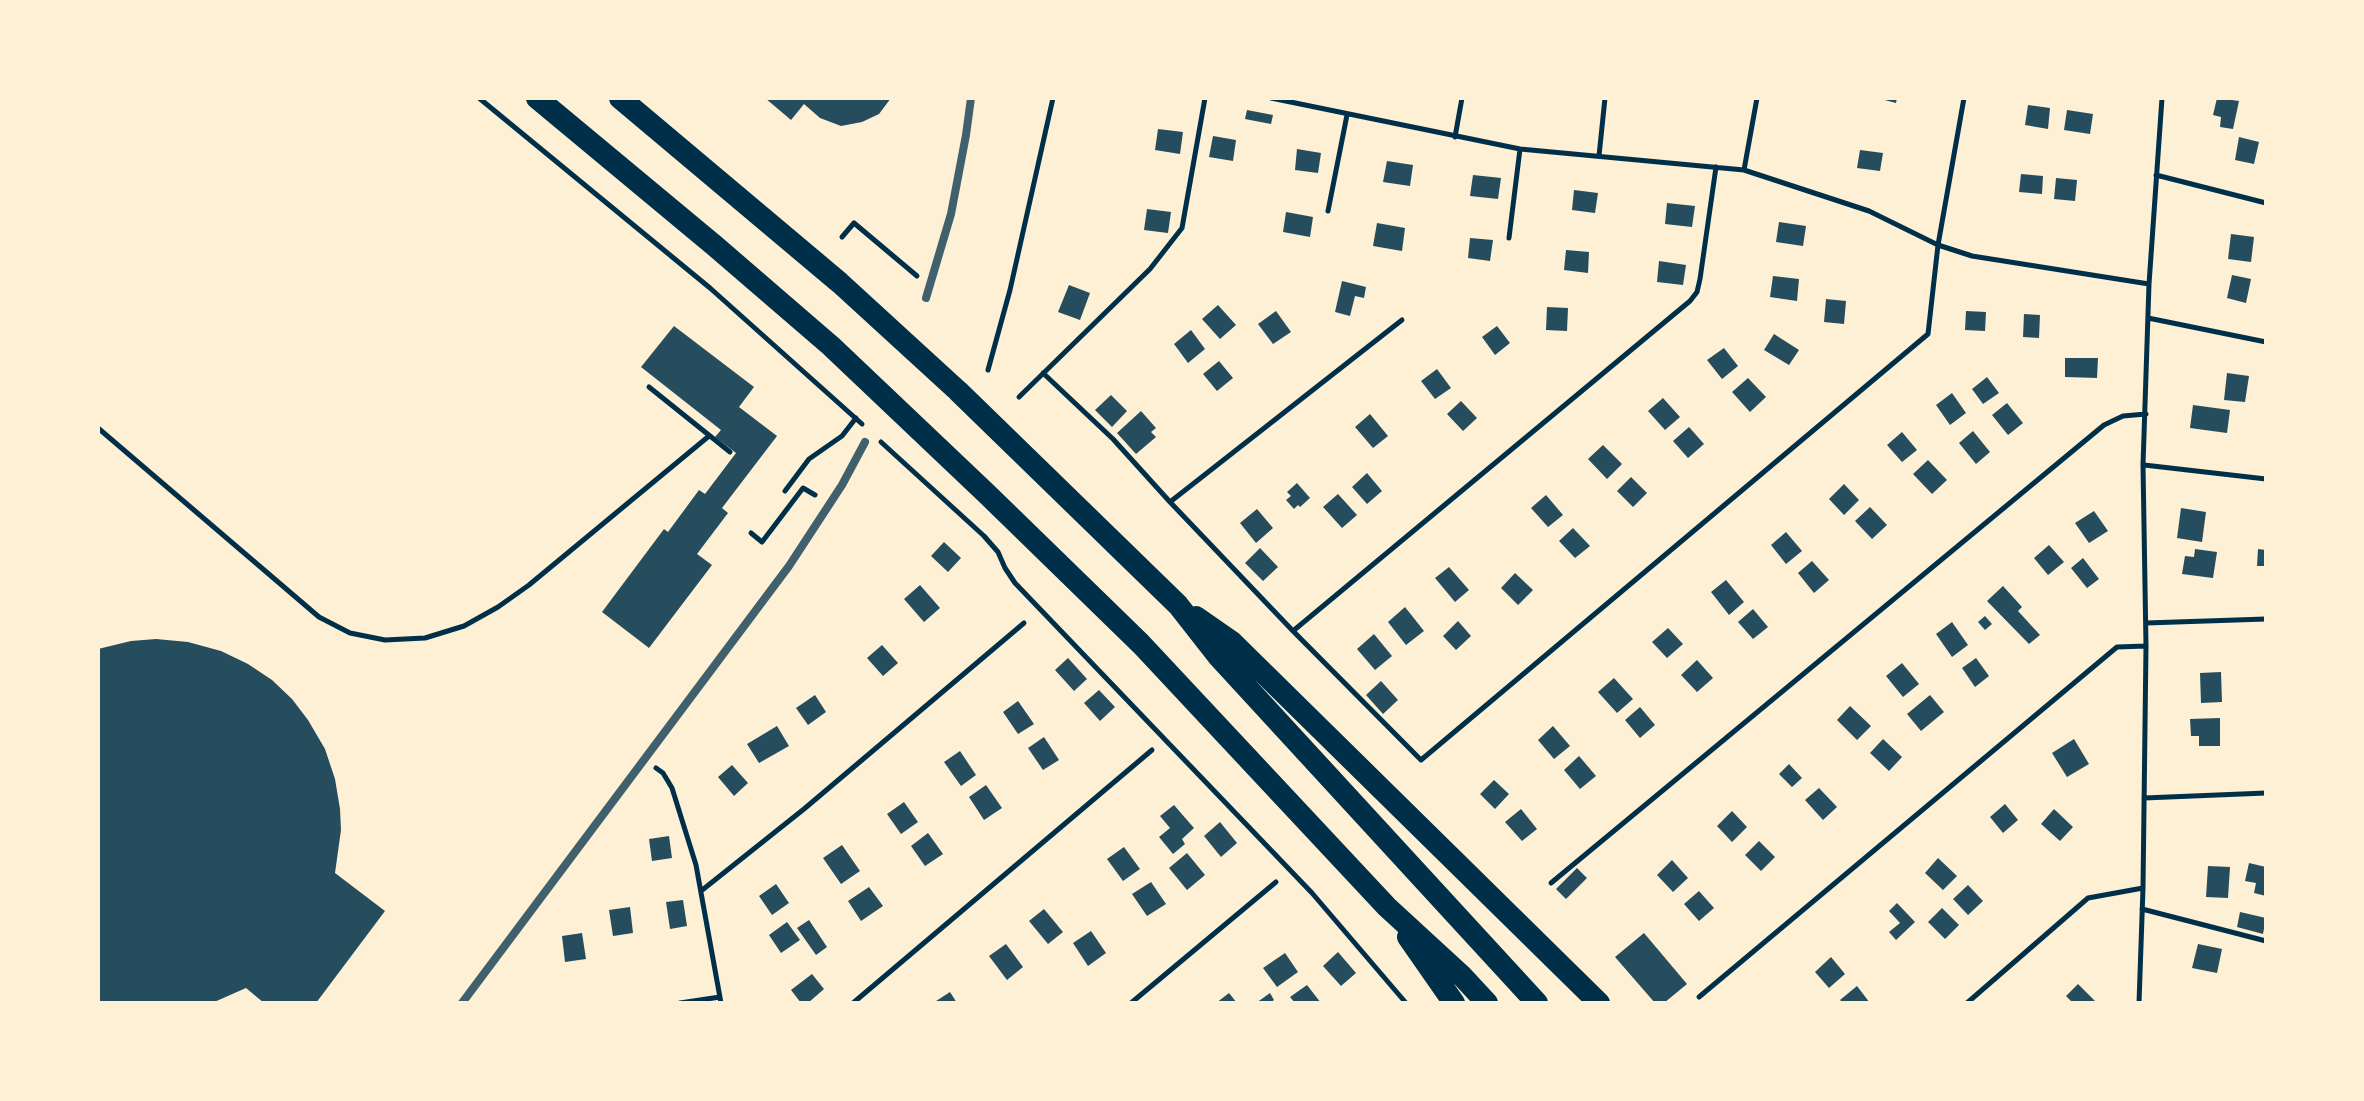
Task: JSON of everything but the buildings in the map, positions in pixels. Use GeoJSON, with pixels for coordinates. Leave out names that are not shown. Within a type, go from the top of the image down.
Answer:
{"type":"FeatureCollection","features":[{"type":"Feature","properties":{"kind":"highway"},"geometry":{"type":"LineString","coordinates":[[537,98],[820,336],[954,463],[1141,644],[1387,907],[1487,1003]]}},
{"type":"Feature","properties":{"kind":"highway"},"geometry":{"type":"LineString","coordinates":[[620,98],[840,283],[968,401],[1178,605],[1218,656],[1537,1003]]}},
{"type":"Feature","properties":{"kind":"highway"},"geometry":{"type":"LineString","coordinates":[[1178,605],[1232,642],[1599,1003]]}},
{"type":"Feature","properties":{"kind":"highway"},"geometry":{"type":"LineString","coordinates":[[1387,907],[1454,1003]]}},
{"type":"Feature","properties":{"kind":"street"},"geometry":{"type":"LineString","coordinates":[[926,298],[951,214],[971,98]]}},
{"type":"Feature","properties":{"kind":"street"},"geometry":{"type":"LineString","coordinates":[[462,1003],[789,566],[836,495],[865,442]]}},
{"type":"Feature","properties":{"kind":"path"},"geometry":{"type":"LineString","coordinates":[[479,98],[710,288],[867,429]]}},
{"type":"Feature","properties":{"kind":"path"},"geometry":{"type":"LineString","coordinates":[[988,370],[1010,290],[1053,98]]}},
{"type":"Feature","properties":{"kind":"path"},"geometry":{"type":"LineString","coordinates":[[1019,397],[1150,269],[1182,228],[1205,98]]}},
{"type":"Feature","properties":{"kind":"path"},"geometry":{"type":"LineString","coordinates":[[1271,98],[1520,149],[1744,170],[1869,211],[1938,245],[1972,256],[2149,284]]}},
{"type":"Feature","properties":{"kind":"path"},"geometry":{"type":"LineString","coordinates":[[1455,137],[1462,98]]}},
{"type":"Feature","properties":{"kind":"path"},"geometry":{"type":"LineString","coordinates":[[1599,156],[1605,98]]}},
{"type":"Feature","properties":{"kind":"path"},"geometry":{"type":"LineString","coordinates":[[1744,170],[1757,98]]}},
{"type":"Feature","properties":{"kind":"path"},"geometry":{"type":"LineString","coordinates":[[1043,373],[1113,439],[1293,631],[1421,760],[1928,334],[1938,245],[1964,98]]}},
{"type":"Feature","properties":{"kind":"path"},"geometry":{"type":"LineString","coordinates":[[2139,1003],[2146,646],[2143,465],[2149,284],[2162,98]]}},
{"type":"Feature","properties":{"kind":"path"},"geometry":{"type":"LineString","coordinates":[[1328,211],[1347,115]]}},
{"type":"Feature","properties":{"kind":"path"},"geometry":{"type":"LineString","coordinates":[[1509,238],[1520,149]]}},
{"type":"Feature","properties":{"kind":"path"},"geometry":{"type":"LineString","coordinates":[[1293,631],[1690,301],[1697,292],[1700,279],[1716,167]]}},
{"type":"Feature","properties":{"kind":"path"},"geometry":{"type":"LineString","coordinates":[[2156,175],[2266,203]]}},
{"type":"Feature","properties":{"kind":"path"},"geometry":{"type":"LineString","coordinates":[[842,237],[854,223],[903,264]]}},
{"type":"Feature","properties":{"kind":"path"},"geometry":{"type":"LineString","coordinates":[[2148,318],[2266,342]]}},
{"type":"Feature","properties":{"kind":"path"},"geometry":{"type":"LineString","coordinates":[[1170,502],[1402,320]]}},
{"type":"Feature","properties":{"kind":"path"},"geometry":{"type":"LineString","coordinates":[[649,387],[730,452]]}},
{"type":"Feature","properties":{"kind":"path"},"geometry":{"type":"LineString","coordinates":[[1551,883],[2104,425],[2123,416],[2146,414]]}},
{"type":"Feature","properties":{"kind":"path"},"geometry":{"type":"LineString","coordinates":[[785,491],[809,459],[842,436],[856,418]]}},
{"type":"Feature","properties":{"kind":"path"},"geometry":{"type":"LineString","coordinates":[[98,428],[319,617],[350,633],[385,640],[425,638],[464,626],[498,607],[529,585],[709,436]]}},
{"type":"Feature","properties":{"kind":"path"},"geometry":{"type":"LineString","coordinates":[[879,439],[984,536],[998,552],[1015,583],[1312,893],[1406,1003]]}},
{"type":"Feature","properties":{"kind":"path"},"geometry":{"type":"LineString","coordinates":[[2143,465],[2266,479]]}},
{"type":"Feature","properties":{"kind":"path"},"geometry":{"type":"LineString","coordinates":[[751,533],[762,542],[798,495]]}},
{"type":"Feature","properties":{"kind":"path"},"geometry":{"type":"LineString","coordinates":[[2146,623],[2266,619]]}},
{"type":"Feature","properties":{"kind":"path"},"geometry":{"type":"LineString","coordinates":[[701,891],[804,809],[1024,623]]}},
{"type":"Feature","properties":{"kind":"path"},"geometry":{"type":"LineString","coordinates":[[1699,997],[2117,647],[2146,646]]}},
{"type":"Feature","properties":{"kind":"path"},"geometry":{"type":"LineString","coordinates":[[853,1003],[862,1000],[1152,750]]}},
{"type":"Feature","properties":{"kind":"path"},"geometry":{"type":"LineString","coordinates":[[645,758],[663,773],[672,788],[696,865],[720,1000],[680,1003]]}},
{"type":"Feature","properties":{"kind":"path"},"geometry":{"type":"LineString","coordinates":[[2144,798],[2266,793]]}},
{"type":"Feature","properties":{"kind":"path"},"geometry":{"type":"LineString","coordinates":[[1131,1003],[1276,882]]}},
{"type":"Feature","properties":{"kind":"path"},"geometry":{"type":"LineString","coordinates":[[1967,1003],[2088,898],[2143,888]]}},
{"type":"Feature","properties":{"kind":"path"},"geometry":{"type":"LineString","coordinates":[[2142,909],[2266,941]]}}]}
